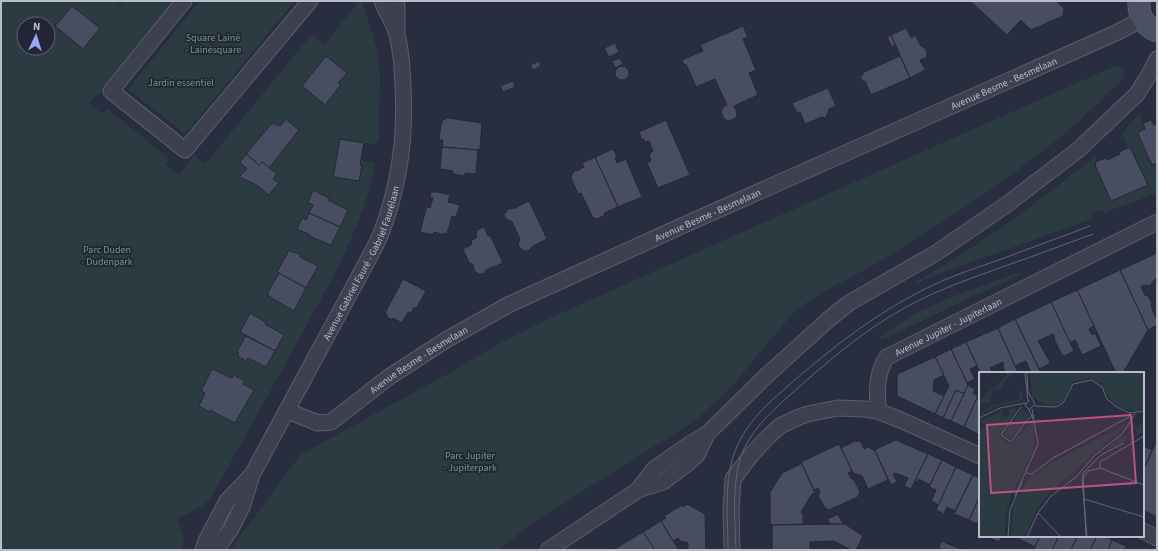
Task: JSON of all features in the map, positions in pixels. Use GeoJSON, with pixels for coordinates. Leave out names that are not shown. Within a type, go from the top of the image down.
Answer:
{"type":"FeatureCollection","features":[{"type":"Feature","properties":{"kind":"street"},"geometry":{"type":"LineString","coordinates":[[184,1],[111,91],[185,150],[310,1]]}},
{"type":"Feature","properties":{"kind":"street","name":"Avenue Gabriel Fauré - Gabriel Faurélaan"},"geometry":{"type":"LineString","coordinates":[[216,550],[231,530],[242,507],[252,475],[288,411],[373,250],[389,210],[396,186],[403,141],[404,103],[402,54],[397,33],[382,1]]}},
{"type":"Feature","properties":{"kind":"street","name":"Avenue Gabriel Fauré - Gabriel Faurélaan"},"geometry":{"type":"LineString","coordinates":[[396,1],[397,33]]}},
{"type":"Feature","properties":{"kind":"street","name":"Avenue Besme - Besmelaan"},"geometry":{"type":"LineString","coordinates":[[288,411],[318,423],[331,422],[389,377],[440,344],[510,304],[1118,32],[1146,17]]}},
{"type":"Feature","properties":{"kind":"street"},"geometry":{"type":"LineString","coordinates":[[548,550],[638,490],[654,470],[690,444],[708,434],[786,357],[849,303],[936,253],[1006,205],[1078,150],[1137,94],[1157,59]]}},
{"type":"Feature","properties":{"kind":"street","name":"Avenue Jupiter - Jupiterlaan"},"geometry":{"type":"LineString","coordinates":[[878,411],[878,380],[882,364],[887,357],[1157,222]]}},
{"type":"Feature","properties":{"kind":"street"},"geometry":{"type":"LineString","coordinates":[[732,550],[733,480],[752,454],[780,426],[808,414],[838,408],[878,411],[979,456]]}},
{"type":"Feature","properties":{"kind":"street","name":"Avenue Gabriel Fauré - Gabriel Faurélaan"},"geometry":{"type":"LineString","coordinates":[[202,550],[227,501],[252,475]]}},
{"type":"Feature","properties":{"kind":"street"},"geometry":{"type":"LineString","coordinates":[[1144,532],[1157,538]]}},
{"type":"Feature","properties":{"kind":"green space","name":"Parc Duden - Dudenpark"},"geometry":{"type":"Polygon","coordinates":[[[1,1],[115,1],[120,5],[124,1],[175,1],[100,93],[89,103],[102,114],[108,109],[167,157],[168,160],[165,164],[179,175],[194,155],[205,164],[312,34],[324,45],[359,1],[362,1],[377,50],[380,72],[379,140],[374,144],[364,143],[361,160],[371,162],[375,165],[370,188],[354,233],[344,255],[212,496],[204,505],[177,519],[184,537],[182,550],[1,550],[1,1]]]}},
{"type":"Feature","properties":{"kind":"green space","name":"Square Lainé - Lainésquare"},"geometry":{"type":"Polygon","coordinates":[[[200,1],[295,1],[185,134],[128,89],[200,1]]]}},
{"type":"Feature","properties":{"kind":"green space","name":"Parc Jupiter - Jupiterpark"},"geometry":{"type":"Polygon","coordinates":[[[1115,66],[1122,67],[1125,71],[1122,80],[1078,122],[1039,154],[977,198],[902,248],[800,307],[792,314],[727,392],[693,422],[564,503],[529,526],[498,550],[230,550],[300,455],[453,371],[493,347],[552,317],[1115,66]]]}},
{"type":"Feature","properties":{"kind":"green space"},"geometry":{"type":"Polygon","coordinates":[[[1139,114],[1145,129],[1140,131],[1138,134],[1152,165],[1157,163],[1157,193],[1104,213],[1102,210],[1091,214],[1092,218],[1089,220],[935,275],[916,284],[915,283],[1002,227],[1095,157],[1097,161],[1095,166],[1111,201],[1148,185],[1132,149],[1130,147],[1128,148],[1122,133],[1139,114]]]}},
{"type":"Feature","properties":{"kind":"green space"},"geometry":{"type":"Polygon","coordinates":[[[1020,272],[1021,274],[881,340],[879,337],[914,314],[946,299],[1020,272]]]}},
{"type":"Feature","properties":{"kind":"building"},"geometry":{"type":"Polygon","coordinates":[[[970,1],[1056,1],[1064,8],[1063,16],[1031,30],[1021,20],[1007,35],[970,1]]]}},
{"type":"Feature","properties":{"kind":"building"},"geometry":{"type":"Polygon","coordinates":[[[72,6],[100,28],[83,49],[56,27],[56,25],[72,6]]]}},
{"type":"Feature","properties":{"kind":"building"},"geometry":{"type":"Polygon","coordinates":[[[743,26],[748,37],[743,39],[756,70],[749,73],[758,95],[734,106],[737,113],[736,118],[729,121],[724,119],[721,112],[723,107],[727,105],[715,79],[696,87],[686,64],[684,65],[682,60],[703,51],[700,45],[743,26]]]}},
{"type":"Feature","properties":{"kind":"building"},"geometry":{"type":"Polygon","coordinates":[[[906,28],[911,38],[915,35],[927,53],[926,58],[920,60],[925,70],[910,78],[891,35],[906,28]]]}},
{"type":"Feature","properties":{"kind":"building"},"geometry":{"type":"Polygon","coordinates":[[[891,35],[895,45],[892,47],[887,37],[891,35]]]}},
{"type":"Feature","properties":{"kind":"building"},"geometry":{"type":"Polygon","coordinates":[[[615,43],[619,52],[609,57],[604,48],[615,43]]]}},
{"type":"Feature","properties":{"kind":"building"},"geometry":{"type":"Polygon","coordinates":[[[326,56],[347,73],[338,83],[341,85],[325,105],[302,86],[326,56]]]}},
{"type":"Feature","properties":{"kind":"building"},"geometry":{"type":"Polygon","coordinates":[[[900,56],[910,78],[871,95],[865,81],[863,82],[860,76],[863,75],[862,73],[900,56]]]}},
{"type":"Feature","properties":{"kind":"building"},"geometry":{"type":"Polygon","coordinates":[[[620,58],[623,64],[615,68],[612,61],[620,58]]]}},
{"type":"Feature","properties":{"kind":"building"},"geometry":{"type":"Polygon","coordinates":[[[539,61],[541,66],[533,70],[530,65],[539,61]]]}},
{"type":"Feature","properties":{"kind":"building"},"geometry":{"type":"Polygon","coordinates":[[[622,66],[627,68],[629,73],[627,78],[622,80],[617,78],[615,73],[617,68],[622,66]]]}},
{"type":"Feature","properties":{"kind":"building"},"geometry":{"type":"Polygon","coordinates":[[[513,81],[515,87],[503,92],[500,86],[513,81]]]}},
{"type":"Feature","properties":{"kind":"building"},"geometry":{"type":"Polygon","coordinates":[[[828,88],[836,106],[829,109],[826,118],[822,117],[805,124],[800,112],[797,113],[792,103],[828,88]]]}},
{"type":"Feature","properties":{"kind":"building"},"geometry":{"type":"Polygon","coordinates":[[[448,118],[482,123],[480,149],[442,147],[443,140],[439,140],[441,124],[443,120],[448,118]]]}},
{"type":"Feature","properties":{"kind":"building"},"geometry":{"type":"Polygon","coordinates":[[[286,119],[299,130],[269,168],[262,162],[259,165],[246,154],[272,123],[280,126],[286,119]]]}},
{"type":"Feature","properties":{"kind":"building"},"geometry":{"type":"Polygon","coordinates":[[[666,120],[690,175],[658,188],[647,163],[651,161],[649,155],[653,151],[649,141],[645,142],[644,139],[642,140],[639,132],[666,120]]]}},
{"type":"Feature","properties":{"kind":"building"},"geometry":{"type":"Polygon","coordinates":[[[1151,120],[1154,125],[1157,124],[1157,163],[1152,165],[1138,134],[1140,131],[1145,129],[1143,123],[1151,120]]]}},
{"type":"Feature","properties":{"kind":"building"},"geometry":{"type":"Polygon","coordinates":[[[340,139],[364,143],[359,181],[333,177],[340,139]]]}},
{"type":"Feature","properties":{"kind":"building"},"geometry":{"type":"Polygon","coordinates":[[[442,147],[478,150],[476,174],[465,173],[465,176],[453,174],[453,171],[440,169],[442,147]]]}},
{"type":"Feature","properties":{"kind":"building"},"geometry":{"type":"Polygon","coordinates":[[[1130,147],[1148,185],[1111,201],[1095,162],[1106,158],[1107,160],[1130,147]]]}},
{"type":"Feature","properties":{"kind":"building"},"geometry":{"type":"Polygon","coordinates":[[[613,149],[617,157],[615,158],[617,163],[626,159],[642,197],[618,207],[595,157],[613,149]]]}},
{"type":"Feature","properties":{"kind":"building"},"geometry":{"type":"Polygon","coordinates":[[[246,154],[259,165],[262,162],[277,174],[273,179],[279,183],[269,195],[255,184],[239,177],[247,169],[240,162],[246,154]]]}},
{"type":"Feature","properties":{"kind":"building"},"geometry":{"type":"Polygon","coordinates":[[[595,157],[618,207],[604,213],[604,216],[596,219],[593,218],[581,193],[578,194],[571,178],[574,171],[580,170],[579,169],[584,167],[582,163],[595,157]]]}},
{"type":"Feature","properties":{"kind":"building"},"geometry":{"type":"Polygon","coordinates":[[[313,190],[329,198],[328,200],[348,210],[340,227],[309,213],[313,205],[308,203],[313,190]]]}},
{"type":"Feature","properties":{"kind":"building"},"geometry":{"type":"Polygon","coordinates":[[[431,192],[450,195],[448,202],[460,205],[456,217],[452,216],[447,234],[444,233],[444,235],[434,232],[433,235],[420,232],[426,209],[427,207],[430,208],[433,198],[430,197],[431,192]]]}},
{"type":"Feature","properties":{"kind":"building"},"geometry":{"type":"Polygon","coordinates":[[[529,201],[547,239],[533,246],[528,251],[525,251],[520,248],[518,244],[520,239],[512,222],[506,219],[504,215],[508,209],[515,208],[529,201]]]}},
{"type":"Feature","properties":{"kind":"building"},"geometry":{"type":"Polygon","coordinates":[[[309,213],[340,227],[331,245],[309,236],[310,235],[297,229],[302,218],[306,220],[309,213]]]}},
{"type":"Feature","properties":{"kind":"building"},"geometry":{"type":"Polygon","coordinates":[[[484,227],[488,236],[490,235],[503,263],[486,270],[484,274],[478,274],[474,270],[473,264],[469,263],[463,249],[471,245],[472,240],[477,237],[477,230],[484,227]]]}},
{"type":"Feature","properties":{"kind":"building"},"geometry":{"type":"Polygon","coordinates":[[[289,250],[301,255],[300,257],[318,266],[306,288],[277,272],[289,250]]]}},
{"type":"Feature","properties":{"kind":"building"},"geometry":{"type":"Polygon","coordinates":[[[1157,253],[1157,279],[1154,280],[1150,286],[1144,285],[1141,287],[1145,295],[1148,296],[1152,303],[1151,306],[1157,320],[1157,325],[1148,330],[1120,270],[1157,253]]]}},
{"type":"Feature","properties":{"kind":"building"},"geometry":{"type":"Polygon","coordinates":[[[1120,270],[1148,330],[1124,372],[1116,372],[1077,290],[1120,270]]]}},
{"type":"Feature","properties":{"kind":"building"},"geometry":{"type":"Polygon","coordinates":[[[279,273],[306,288],[294,311],[267,294],[279,273]]]}},
{"type":"Feature","properties":{"kind":"building"},"geometry":{"type":"Polygon","coordinates":[[[403,279],[426,291],[416,309],[414,307],[411,313],[408,312],[402,323],[393,318],[392,320],[386,316],[387,314],[385,313],[403,279]]]}},
{"type":"Feature","properties":{"kind":"building"},"geometry":{"type":"Polygon","coordinates":[[[1077,290],[1094,326],[1089,329],[1092,335],[1095,333],[1101,346],[1082,355],[1075,340],[1070,343],[1051,302],[1077,290]]]}},
{"type":"Feature","properties":{"kind":"building"},"geometry":{"type":"Polygon","coordinates":[[[1051,302],[1074,351],[1064,356],[1062,355],[1053,334],[1038,341],[1050,362],[1039,369],[1015,319],[1051,302]]]}},
{"type":"Feature","properties":{"kind":"building"},"geometry":{"type":"Polygon","coordinates":[[[250,313],[284,335],[275,351],[240,332],[250,313]]]}},
{"type":"Feature","properties":{"kind":"building"},"geometry":{"type":"Polygon","coordinates":[[[1015,319],[1041,372],[1031,372],[1026,361],[1015,366],[998,328],[1015,319]]]}},
{"type":"Feature","properties":{"kind":"building"},"geometry":{"type":"Polygon","coordinates":[[[998,328],[1018,372],[1006,372],[1002,365],[1004,365],[1003,362],[990,368],[992,372],[980,372],[966,342],[998,328]]]}},
{"type":"Feature","properties":{"kind":"building"},"geometry":{"type":"Polygon","coordinates":[[[246,336],[275,351],[266,367],[248,358],[247,361],[237,356],[239,353],[237,351],[246,336]]]}},
{"type":"Feature","properties":{"kind":"building"},"geometry":{"type":"Polygon","coordinates":[[[966,342],[977,366],[970,369],[975,379],[967,383],[951,349],[966,342]]]}},
{"type":"Feature","properties":{"kind":"building"},"geometry":{"type":"Polygon","coordinates":[[[951,349],[968,385],[965,392],[962,393],[956,390],[943,418],[935,414],[949,386],[935,357],[951,349]]]}},
{"type":"Feature","properties":{"kind":"building"},"geometry":{"type":"Polygon","coordinates":[[[935,357],[944,375],[934,380],[933,391],[944,396],[935,414],[897,396],[897,374],[935,357]]]}},
{"type":"Feature","properties":{"kind":"building"},"geometry":{"type":"Polygon","coordinates":[[[212,369],[232,378],[233,375],[245,381],[243,384],[254,390],[235,423],[199,406],[205,393],[201,391],[212,369]]]}},
{"type":"Feature","properties":{"kind":"building"},"geometry":{"type":"Polygon","coordinates":[[[968,385],[975,389],[973,393],[978,396],[964,427],[951,421],[968,385]]]}},
{"type":"Feature","properties":{"kind":"building"},"geometry":{"type":"Polygon","coordinates":[[[956,390],[962,393],[965,392],[951,421],[943,418],[956,390]]]}},
{"type":"Feature","properties":{"kind":"building"},"geometry":{"type":"Polygon","coordinates":[[[978,396],[979,432],[978,434],[964,427],[978,396]]]}},
{"type":"Feature","properties":{"kind":"building"},"geometry":{"type":"Polygon","coordinates":[[[896,440],[928,454],[911,489],[904,486],[908,478],[895,473],[893,474],[897,482],[891,485],[875,451],[876,449],[896,440]]]}},
{"type":"Feature","properties":{"kind":"building"},"geometry":{"type":"Polygon","coordinates":[[[1157,440],[1157,517],[1144,510],[1144,469],[1157,440]]]}},
{"type":"Feature","properties":{"kind":"building"},"geometry":{"type":"Polygon","coordinates":[[[855,441],[861,442],[864,449],[868,447],[875,451],[888,480],[868,489],[862,476],[853,473],[841,448],[855,441]]]}},
{"type":"Feature","properties":{"kind":"building"},"geometry":{"type":"Polygon","coordinates":[[[839,444],[852,471],[848,473],[854,480],[860,492],[858,497],[829,510],[825,508],[818,496],[820,492],[818,488],[814,490],[801,462],[839,444]]]}},
{"type":"Feature","properties":{"kind":"building"},"geometry":{"type":"Polygon","coordinates":[[[1145,447],[1152,450],[1144,469],[1145,447]]]}},
{"type":"Feature","properties":{"kind":"building"},"geometry":{"type":"Polygon","coordinates":[[[928,454],[942,460],[930,485],[919,479],[918,482],[915,481],[928,454]]]}},
{"type":"Feature","properties":{"kind":"building"},"geometry":{"type":"Polygon","coordinates":[[[942,460],[956,467],[939,505],[931,501],[936,490],[929,487],[942,460]]]}},
{"type":"Feature","properties":{"kind":"building"},"geometry":{"type":"Polygon","coordinates":[[[801,462],[815,493],[812,494],[801,512],[803,515],[803,524],[772,525],[770,523],[770,492],[782,473],[801,464],[801,462]]]}},
{"type":"Feature","properties":{"kind":"building"},"geometry":{"type":"Polygon","coordinates":[[[956,467],[973,475],[955,511],[947,507],[944,514],[936,510],[956,467]]]}},
{"type":"Feature","properties":{"kind":"building"},"geometry":{"type":"Polygon","coordinates":[[[973,475],[979,478],[979,498],[969,520],[954,514],[973,475]]]}},
{"type":"Feature","properties":{"kind":"building"},"geometry":{"type":"Polygon","coordinates":[[[979,498],[979,519],[977,524],[969,520],[979,498]]]}},
{"type":"Feature","properties":{"kind":"building"},"geometry":{"type":"Polygon","coordinates":[[[687,504],[705,514],[706,550],[688,550],[688,543],[680,541],[678,538],[673,541],[661,521],[666,518],[664,516],[682,505],[683,507],[687,504]]]}},
{"type":"Feature","properties":{"kind":"building"},"geometry":{"type":"Polygon","coordinates":[[[838,514],[843,524],[830,524],[827,519],[838,514]]]}},
{"type":"Feature","properties":{"kind":"building"},"geometry":{"type":"Polygon","coordinates":[[[661,521],[679,550],[655,550],[643,532],[661,521]]]}},
{"type":"Feature","properties":{"kind":"building"},"geometry":{"type":"Polygon","coordinates":[[[845,524],[863,536],[856,550],[851,550],[834,541],[810,542],[810,550],[772,550],[772,525],[845,524]]]}},
{"type":"Feature","properties":{"kind":"building"},"geometry":{"type":"Polygon","coordinates":[[[643,532],[655,550],[614,550],[626,542],[643,532]]]}},
{"type":"Feature","properties":{"kind":"building"},"geometry":{"type":"Polygon","coordinates":[[[987,537],[1002,537],[999,542],[987,537]]]}},
{"type":"Feature","properties":{"kind":"building"},"geometry":{"type":"Polygon","coordinates":[[[1020,537],[1040,537],[1035,547],[1019,539],[1020,537]]]}},
{"type":"Feature","properties":{"kind":"building"},"geometry":{"type":"Polygon","coordinates":[[[1040,537],[1058,537],[1052,550],[1034,549],[1040,537]]]}},
{"type":"Feature","properties":{"kind":"building"},"geometry":{"type":"Polygon","coordinates":[[[1058,537],[1078,537],[1071,550],[1052,550],[1058,537]]]}},
{"type":"Feature","properties":{"kind":"building"},"geometry":{"type":"Polygon","coordinates":[[[1078,537],[1096,537],[1090,550],[1071,550],[1078,537]]]}},
{"type":"Feature","properties":{"kind":"building"},"geometry":{"type":"Polygon","coordinates":[[[1096,537],[1106,537],[1112,540],[1108,550],[1090,550],[1096,537]]]}},
{"type":"Feature","properties":{"kind":"building"},"geometry":{"type":"Polygon","coordinates":[[[1112,540],[1126,546],[1125,550],[1108,550],[1112,540]]]}},
{"type":"Feature","properties":{"kind":"building"},"geometry":{"type":"Polygon","coordinates":[[[941,541],[963,550],[944,550],[939,548],[941,541]]]}},
{"type":"Feature","properties":{"kind":"tram line"},"geometry":{"type":"LineString","coordinates":[[728,550],[727,491],[733,457],[738,444],[751,423],[778,395],[842,342],[873,319],[906,299],[949,278],[1090,226]]}},
{"type":"Feature","properties":{"kind":"tram line"},"geometry":{"type":"LineString","coordinates":[[736,550],[735,488],[739,463],[743,451],[748,441],[761,424],[800,386],[853,342],[881,322],[910,305],[956,284],[1093,234]]}},
{"type":"Feature","properties":{"kind":"park label","name":"Jardin essentiel"},"geometry":{"type":"Point","coordinates":[181,82]}}]}
